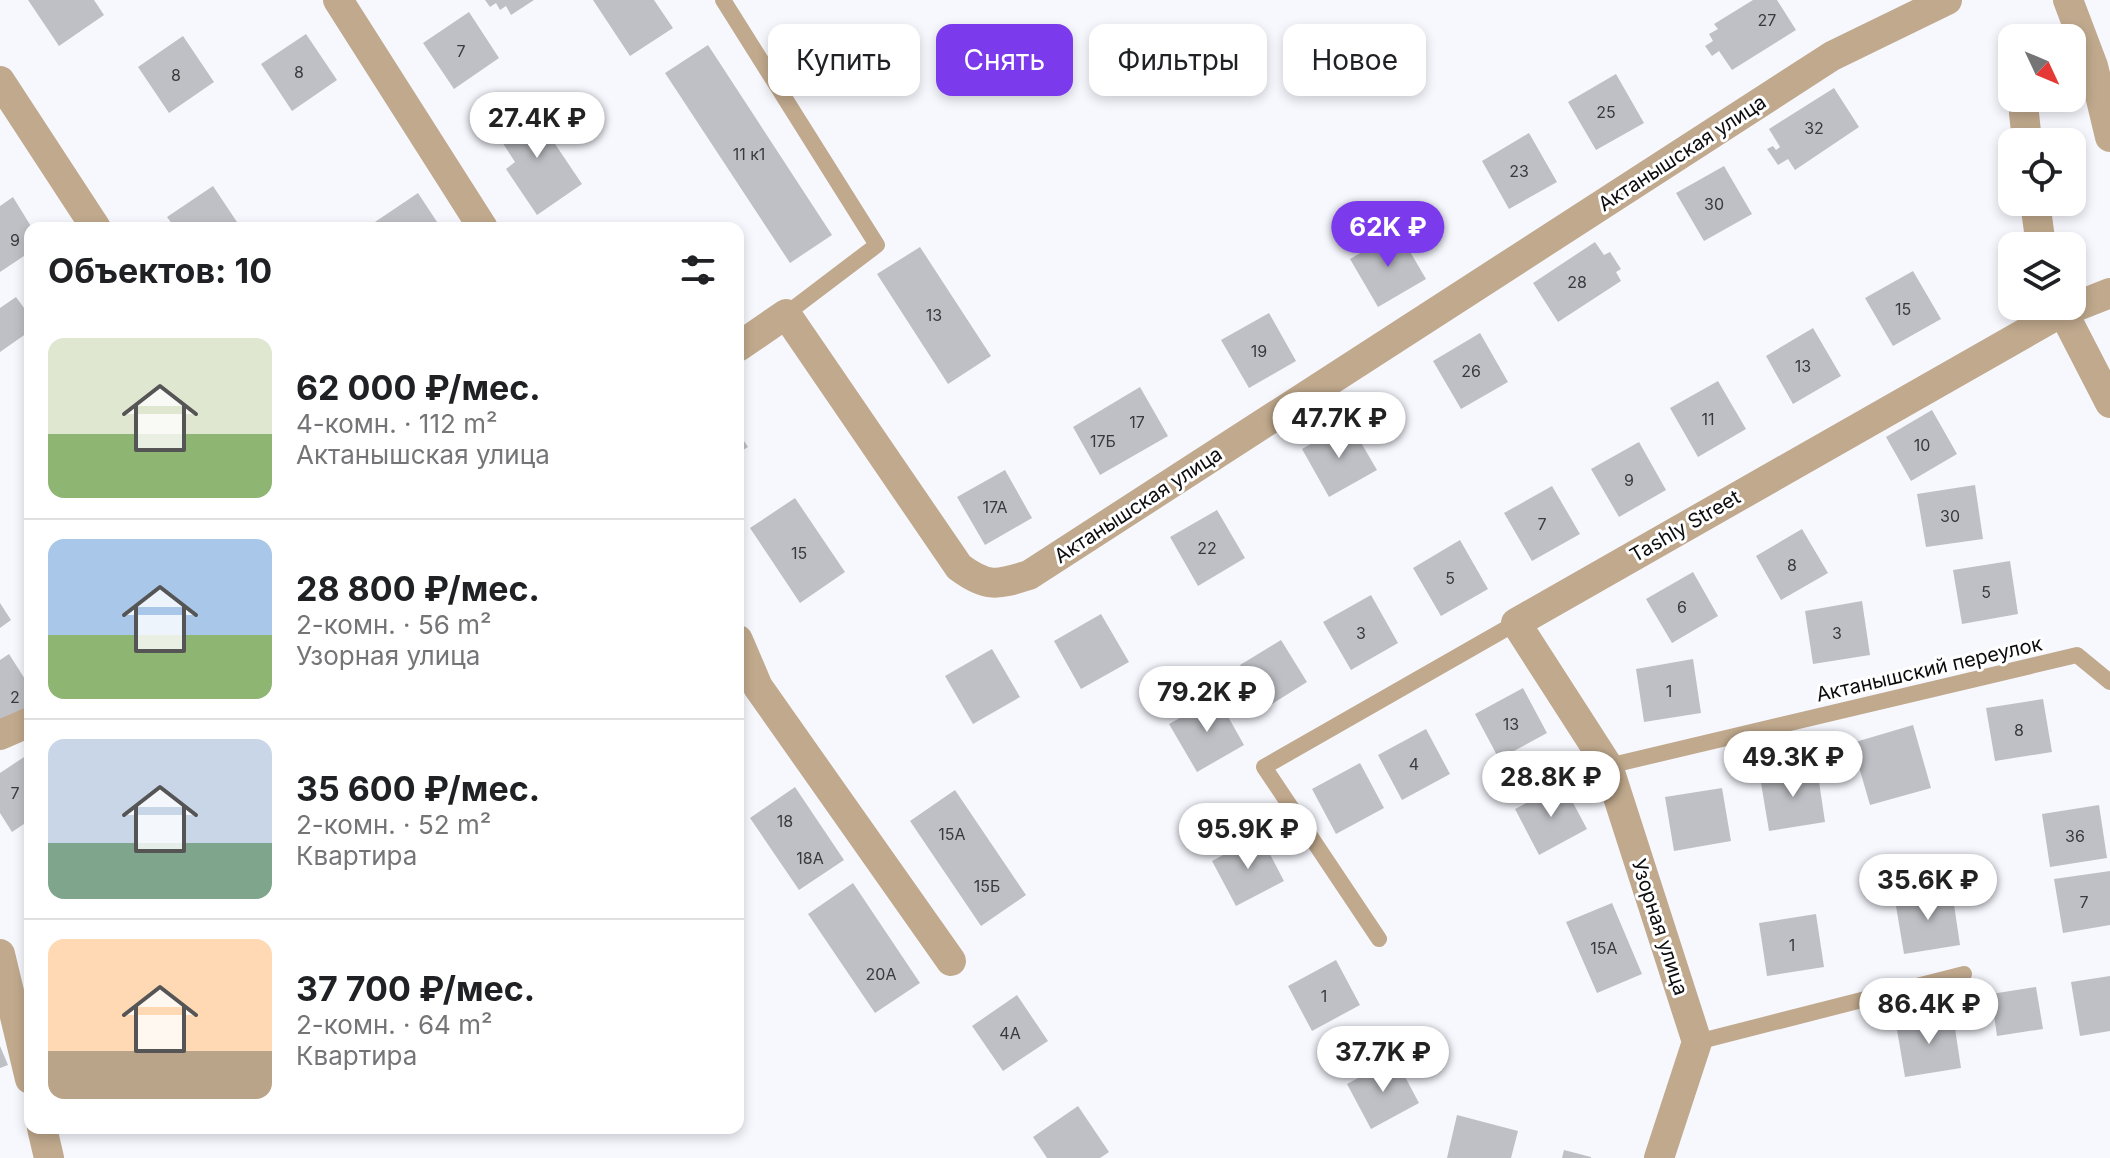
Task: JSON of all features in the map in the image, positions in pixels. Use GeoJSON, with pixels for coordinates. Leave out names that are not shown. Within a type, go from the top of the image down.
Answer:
{"type":"FeatureCollection","features":[{"type":"Feature","properties":{"kind":"street"},"geometry":{"type":"LineString","coordinates":[[338,0],[479,222]]}},
{"type":"Feature","properties":{"kind":"street","name":"Актанышская улица"},"geometry":{"type":"LineString","coordinates":[[786,314],[959,567],[978,582],[999,584],[1029,575],[1832,56],[1947,0]]}},
{"type":"Feature","properties":{"kind":"street"},"geometry":{"type":"LineString","coordinates":[[2077,1],[2110,137]]}},
{"type":"Feature","properties":{"kind":"street"},"geometry":{"type":"LineString","coordinates":[[0,81],[92,222]]}},
{"type":"Feature","properties":{"kind":"street","name":"Tashly Street"},"geometry":{"type":"LineString","coordinates":[[2086,301],[2110,293]]}},
{"type":"Feature","properties":{"kind":"street"},"geometry":{"type":"LineString","coordinates":[[744,343],[786,314]]}},
{"type":"Feature","properties":{"kind":"street","name":"Tashly Street"},"geometry":{"type":"LineString","coordinates":[[1516,623],[2042,320]]}},
{"type":"Feature","properties":{"kind":"street"},"geometry":{"type":"LineString","coordinates":[[2067,320],[2110,403]]}},
{"type":"Feature","properties":{"kind":"street","name":"Узорная улица"},"geometry":{"type":"LineString","coordinates":[[1516,623],[1608,766],[1697,1042]]}},
{"type":"Feature","properties":{"kind":"street"},"geometry":{"type":"LineString","coordinates":[[744,654],[758,687],[951,961]]}},
{"type":"Feature","properties":{"kind":"street"},"geometry":{"type":"LineString","coordinates":[[0,735],[24,725]]}},
{"type":"Feature","properties":{"kind":"street"},"geometry":{"type":"LineString","coordinates":[[0,954],[24,1054]]}},
{"type":"Feature","properties":{"kind":"street"},"geometry":{"type":"LineString","coordinates":[[1659,1158],[1697,1042]]}},
{"type":"Feature","properties":{"kind":"street"},"geometry":{"type":"LineString","coordinates":[[43,1134],[49,1158]]}},
{"type":"Feature","properties":{"kind":"lane"},"geometry":{"type":"LineString","coordinates":[[723,0],[877,245],[786,314]]}},
{"type":"Feature","properties":{"kind":"lane","name":"Tashly Street"},"geometry":{"type":"LineString","coordinates":[[1379,939],[1264,767],[1516,623]]}},
{"type":"Feature","properties":{"kind":"lane","name":"Актанышский переулок"},"geometry":{"type":"LineString","coordinates":[[1608,766],[2077,655],[2110,682]]}},
{"type":"Feature","properties":{"kind":"lane"},"geometry":{"type":"LineString","coordinates":[[1697,1042],[1964,974]]}},
{"type":"Feature","properties":{"kind":"building"},"geometry":{"type":"Polygon","coordinates":[[[28,0],[94,0],[104,15],[59,46],[28,0]]]}},
{"type":"Feature","properties":{"kind":"building"},"geometry":{"type":"Polygon","coordinates":[[[485,0],[534,0],[511,15],[506,6],[500,10],[496,3],[490,7],[485,0]]]}},
{"type":"Feature","properties":{"kind":"building"},"geometry":{"type":"Polygon","coordinates":[[[593,0],[654,0],[673,28],[630,56],[593,0]]]}},
{"type":"Feature","properties":{"kind":"building"},"geometry":{"type":"Polygon","coordinates":[[[1753,0],[1777,0],[1796,30],[1732,70],[1719,51],[1712,56],[1705,46],[1713,41],[1709,34],[1718,29],[1714,24],[1753,0]]]}},
{"type":"Feature","properties":{"kind":"building"},"geometry":{"type":"Polygon","coordinates":[[[469,12],[499,58],[454,89],[423,43],[469,12]]]}},
{"type":"Feature","properties":{"kind":"building"},"geometry":{"type":"Polygon","coordinates":[[[306,34],[337,80],[292,111],[261,64],[306,34]]]}},
{"type":"Feature","properties":{"kind":"building"},"geometry":{"type":"Polygon","coordinates":[[[183,36],[214,82],[169,113],[138,67],[183,36]]]}},
{"type":"Feature","properties":{"kind":"building"},"geometry":{"type":"Polygon","coordinates":[[[708,45],[832,235],[790,263],[665,73],[708,45]]]}},
{"type":"Feature","properties":{"kind":"building"},"geometry":{"type":"Polygon","coordinates":[[[1616,74],[1644,123],[1596,150],[1568,102],[1616,74]]]}},
{"type":"Feature","properties":{"kind":"building"},"geometry":{"type":"Polygon","coordinates":[[[1834,88],[1859,127],[1795,170],[1788,159],[1778,165],[1767,149],[1780,147],[1769,129],[1834,88]]]}},
{"type":"Feature","properties":{"kind":"building"},"geometry":{"type":"Polygon","coordinates":[[[538,103],[545,113],[550,110],[555,117],[549,120],[555,129],[542,137],[545,142],[551,138],[582,184],[537,215],[506,169],[515,162],[495,131],[538,103]]]}},
{"type":"Feature","properties":{"kind":"building"},"geometry":{"type":"Polygon","coordinates":[[[1529,133],[1557,182],[1509,209],[1482,161],[1529,133]]]}},
{"type":"Feature","properties":{"kind":"building"},"geometry":{"type":"Polygon","coordinates":[[[1724,166],[1752,214],[1704,241],[1676,193],[1724,166]]]}},
{"type":"Feature","properties":{"kind":"building"},"geometry":{"type":"Polygon","coordinates":[[[213,186],[237,222],[171,222],[167,217],[213,186]]]}},
{"type":"Feature","properties":{"kind":"building"},"geometry":{"type":"Polygon","coordinates":[[[418,193],[437,222],[375,222],[418,193]]]}},
{"type":"Feature","properties":{"kind":"building"},"geometry":{"type":"Polygon","coordinates":[[[13,197],[28,222],[24,222],[24,256],[0,272],[0,206],[13,197]]]}},
{"type":"Feature","properties":{"kind":"building"},"geometry":{"type":"Polygon","coordinates":[[[1398,231],[1426,279],[1378,307],[1350,259],[1398,231]]]}},
{"type":"Feature","properties":{"kind":"building"},"geometry":{"type":"Polygon","coordinates":[[[1595,242],[1604,255],[1610,252],[1621,269],[1616,272],[1621,281],[1558,322],[1533,283],[1595,242]]]}},
{"type":"Feature","properties":{"kind":"building"},"geometry":{"type":"Polygon","coordinates":[[[920,247],[991,356],[948,384],[877,274],[920,247]]]}},
{"type":"Feature","properties":{"kind":"building"},"geometry":{"type":"Polygon","coordinates":[[[1913,271],[1941,319],[1893,346],[1865,298],[1913,271]]]}},
{"type":"Feature","properties":{"kind":"building"},"geometry":{"type":"Polygon","coordinates":[[[16,297],[24,308],[24,335],[0,352],[0,308],[16,297]]]}},
{"type":"Feature","properties":{"kind":"building"},"geometry":{"type":"Polygon","coordinates":[[[1269,313],[1296,361],[1249,388],[1221,340],[1269,313]]]}},
{"type":"Feature","properties":{"kind":"building"},"geometry":{"type":"Polygon","coordinates":[[[1813,328],[1841,376],[1793,404],[1766,356],[1813,328]]]}},
{"type":"Feature","properties":{"kind":"building"},"geometry":{"type":"Polygon","coordinates":[[[1480,333],[1508,382],[1461,409],[1433,361],[1480,333]]]}},
{"type":"Feature","properties":{"kind":"building"},"geometry":{"type":"Polygon","coordinates":[[[1718,381],[1746,429],[1698,457],[1670,408],[1718,381]]]}},
{"type":"Feature","properties":{"kind":"building"},"geometry":{"type":"Polygon","coordinates":[[[1140,387],[1168,436],[1100,475],[1073,427],[1140,387]]]}},
{"type":"Feature","properties":{"kind":"building"},"geometry":{"type":"Polygon","coordinates":[[[1932,410],[1957,454],[1911,481],[1886,437],[1932,410]]]}},
{"type":"Feature","properties":{"kind":"building"},"geometry":{"type":"Polygon","coordinates":[[[1349,422],[1377,470],[1329,497],[1302,449],[1349,422]]]}},
{"type":"Feature","properties":{"kind":"building"},"geometry":{"type":"Polygon","coordinates":[[[1639,442],[1666,490],[1619,517],[1591,469],[1639,442]]]}},
{"type":"Feature","properties":{"kind":"building"},"geometry":{"type":"Polygon","coordinates":[[[1005,470],[1032,518],[985,545],[957,497],[1005,470]]]}},
{"type":"Feature","properties":{"kind":"building"},"geometry":{"type":"Polygon","coordinates":[[[1975,485],[1983,539],[1926,547],[1917,494],[1975,485]]]}},
{"type":"Feature","properties":{"kind":"building"},"geometry":{"type":"Polygon","coordinates":[[[1552,486],[1580,534],[1532,561],[1504,513],[1552,486]]]}},
{"type":"Feature","properties":{"kind":"building"},"geometry":{"type":"Polygon","coordinates":[[[795,498],[845,572],[800,603],[750,528],[795,498]]]}},
{"type":"Feature","properties":{"kind":"building"},"geometry":{"type":"Polygon","coordinates":[[[1217,510],[1245,558],[1198,586],[1170,537],[1217,510]]]}},
{"type":"Feature","properties":{"kind":"building"},"geometry":{"type":"Polygon","coordinates":[[[1802,529],[1828,573],[1781,600],[1756,556],[1802,529]]]}},
{"type":"Feature","properties":{"kind":"building"},"geometry":{"type":"Polygon","coordinates":[[[1460,540],[1488,589],[1441,616],[1413,568],[1460,540]]]}},
{"type":"Feature","properties":{"kind":"building"},"geometry":{"type":"Polygon","coordinates":[[[2010,561],[2018,614],[1962,624],[1953,570],[2010,561]]]}},
{"type":"Feature","properties":{"kind":"building"},"geometry":{"type":"Polygon","coordinates":[[[1693,572],[1718,616],[1672,643],[1646,599],[1693,572]]]}},
{"type":"Feature","properties":{"kind":"building"},"geometry":{"type":"Polygon","coordinates":[[[1371,595],[1398,643],[1351,670],[1323,622],[1371,595]]]}},
{"type":"Feature","properties":{"kind":"building"},"geometry":{"type":"Polygon","coordinates":[[[1862,601],[1870,655],[1813,664],[1805,611],[1862,601]]]}},
{"type":"Feature","properties":{"kind":"building"},"geometry":{"type":"Polygon","coordinates":[[[0,603],[11,620],[0,628],[0,603]]]}},
{"type":"Feature","properties":{"kind":"building"},"geometry":{"type":"Polygon","coordinates":[[[1101,614],[1129,662],[1081,689],[1054,641],[1101,614]]]}},
{"type":"Feature","properties":{"kind":"building"},"geometry":{"type":"Polygon","coordinates":[[[1281,640],[1307,682],[1267,707],[1240,665],[1281,640]]]}},
{"type":"Feature","properties":{"kind":"building"},"geometry":{"type":"Polygon","coordinates":[[[992,649],[1020,697],[973,724],[945,676],[992,649]]]}},
{"type":"Feature","properties":{"kind":"building"},"geometry":{"type":"Polygon","coordinates":[[[9,654],[24,678],[24,711],[0,726],[0,660],[9,654]]]}},
{"type":"Feature","properties":{"kind":"building"},"geometry":{"type":"Polygon","coordinates":[[[1693,659],[1701,713],[1644,722],[1636,669],[1693,659]]]}},
{"type":"Feature","properties":{"kind":"building"},"geometry":{"type":"Polygon","coordinates":[[[1523,688],[1547,733],[1499,759],[1475,714],[1523,688]]]}},
{"type":"Feature","properties":{"kind":"building"},"geometry":{"type":"Polygon","coordinates":[[[1217,697],[1244,745],[1197,772],[1169,724],[1217,697]]]}},
{"type":"Feature","properties":{"kind":"building"},"geometry":{"type":"Polygon","coordinates":[[[2043,699],[2052,752],[1995,761],[1986,708],[2043,699]]]}},
{"type":"Feature","properties":{"kind":"building"},"geometry":{"type":"Polygon","coordinates":[[[1913,725],[1931,788],[1870,805],[1852,743],[1913,725]]]}},
{"type":"Feature","properties":{"kind":"building"},"geometry":{"type":"Polygon","coordinates":[[[1426,729],[1450,774],[1402,800],[1378,755],[1426,729]]]}},
{"type":"Feature","properties":{"kind":"building"},"geometry":{"type":"Polygon","coordinates":[[[24,757],[24,824],[12,832],[0,813],[0,773],[24,757]]]}},
{"type":"Feature","properties":{"kind":"building"},"geometry":{"type":"Polygon","coordinates":[[[1360,763],[1384,808],[1336,834],[1312,789],[1360,763]]]}},
{"type":"Feature","properties":{"kind":"building"},"geometry":{"type":"Polygon","coordinates":[[[1817,768],[1825,822],[1769,831],[1760,777],[1817,768]]]}},
{"type":"Feature","properties":{"kind":"building"},"geometry":{"type":"Polygon","coordinates":[[[1563,784],[1587,829],[1539,855],[1515,809],[1563,784]]]}},
{"type":"Feature","properties":{"kind":"building"},"geometry":{"type":"Polygon","coordinates":[[[795,787],[844,860],[799,890],[750,818],[795,787]]]}},
{"type":"Feature","properties":{"kind":"building"},"geometry":{"type":"Polygon","coordinates":[[[1722,788],[1731,841],[1674,851],[1665,797],[1722,788]]]}},
{"type":"Feature","properties":{"kind":"building"},"geometry":{"type":"Polygon","coordinates":[[[955,790],[1026,895],[981,926],[910,821],[955,790]]]}},
{"type":"Feature","properties":{"kind":"building"},"geometry":{"type":"Polygon","coordinates":[[[2099,805],[2107,858],[2050,867],[2042,814],[2099,805]]]}},
{"type":"Feature","properties":{"kind":"building"},"geometry":{"type":"Polygon","coordinates":[[[1260,835],[1284,881],[1236,906],[1212,861],[1260,835]]]}},
{"type":"Feature","properties":{"kind":"building"},"geometry":{"type":"Polygon","coordinates":[[[2110,871],[2110,925],[2063,933],[2054,879],[2110,871]]]}},
{"type":"Feature","properties":{"kind":"building"},"geometry":{"type":"Polygon","coordinates":[[[853,883],[920,983],[875,1013],[808,914],[853,883]]]}},
{"type":"Feature","properties":{"kind":"building"},"geometry":{"type":"Polygon","coordinates":[[[1952,891],[1960,945],[1904,954],[1895,900],[1952,891]]]}},
{"type":"Feature","properties":{"kind":"building"},"geometry":{"type":"Polygon","coordinates":[[[1612,903],[1642,974],[1597,993],[1566,922],[1612,903]]]}},
{"type":"Feature","properties":{"kind":"building"},"geometry":{"type":"Polygon","coordinates":[[[1816,914],[1824,967],[1767,976],[1759,923],[1816,914]]]}},
{"type":"Feature","properties":{"kind":"building"},"geometry":{"type":"Polygon","coordinates":[[[1336,960],[1360,1005],[1312,1031],[1288,986],[1336,960]]]}},
{"type":"Feature","properties":{"kind":"building"},"geometry":{"type":"Polygon","coordinates":[[[2110,976],[2110,1031],[2080,1036],[2071,982],[2110,976]]]}},
{"type":"Feature","properties":{"kind":"building"},"geometry":{"type":"Polygon","coordinates":[[[2036,987],[2043,1029],[1997,1036],[1991,994],[2036,987]]]}},
{"type":"Feature","properties":{"kind":"building"},"geometry":{"type":"Polygon","coordinates":[[[1017,995],[1048,1041],[1003,1071],[972,1026],[1017,995]]]}},
{"type":"Feature","properties":{"kind":"building"},"geometry":{"type":"Polygon","coordinates":[[[1953,1015],[1961,1068],[1905,1077],[1896,1024],[1953,1015]]]}},
{"type":"Feature","properties":{"kind":"building"},"geometry":{"type":"Polygon","coordinates":[[[0,1046],[8,1065],[0,1068],[0,1046]]]}},
{"type":"Feature","properties":{"kind":"building"},"geometry":{"type":"Polygon","coordinates":[[[1395,1058],[1419,1103],[1371,1129],[1347,1084],[1395,1058]]]}},
{"type":"Feature","properties":{"kind":"building"},"geometry":{"type":"Polygon","coordinates":[[[1078,1106],[1109,1152],[1100,1158],[1047,1158],[1033,1137],[1078,1106]]]}},
{"type":"Feature","properties":{"kind":"building"},"geometry":{"type":"Polygon","coordinates":[[[1457,1115],[1518,1131],[1511,1158],[1447,1158],[1457,1115]]]}},
{"type":"Feature","properties":{"kind":"building"},"geometry":{"type":"Polygon","coordinates":[[[1564,1150],[1591,1157],[1591,1158],[1562,1158],[1564,1150]]]}}]}
